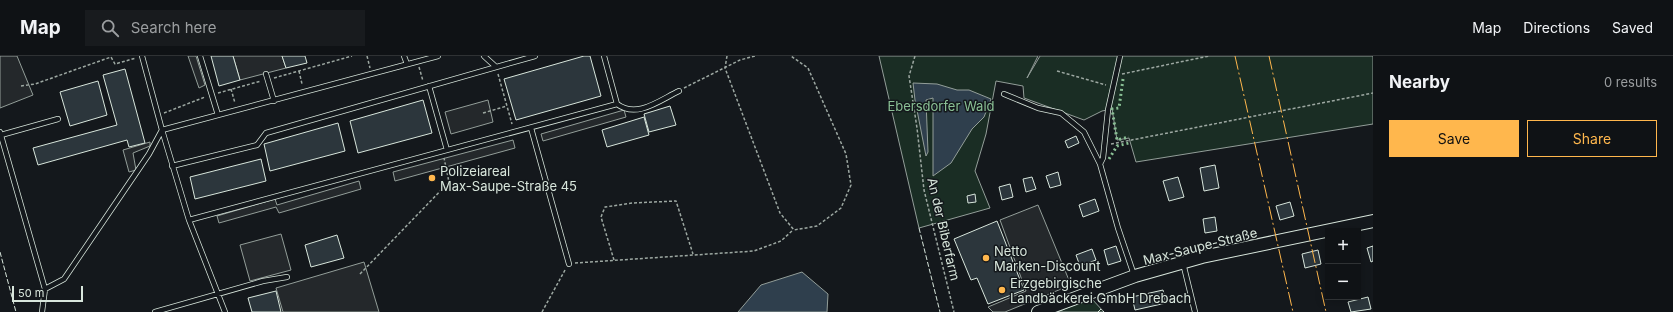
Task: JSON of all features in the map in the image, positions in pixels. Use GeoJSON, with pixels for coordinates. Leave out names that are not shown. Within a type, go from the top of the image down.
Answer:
{"type":"FeatureCollection","features":[{"type":"Feature","properties":{"kind":"street","name":"Max-Saupe-Straße"},"geometry":{"type":"LineString","coordinates":[[1038,312],[1135,276],[1184,262],[1373,221]]}},
{"type":"Feature","properties":{"kind":"lane"},"geometry":{"type":"LineString","coordinates":[[142,56],[172,166],[189,220],[219,293],[225,312]]}},
{"type":"Feature","properties":{"kind":"lane"},"geometry":{"type":"LineString","coordinates":[[200,56],[218,115]]}},
{"type":"Feature","properties":{"kind":"lane"},"geometry":{"type":"LineString","coordinates":[[404,56],[407,64]]}},
{"type":"Feature","properties":{"kind":"lane"},"geometry":{"type":"LineString","coordinates":[[45,289],[64,279],[148,154],[162,130],[438,56]]}},
{"type":"Feature","properties":{"kind":"lane"},"geometry":{"type":"LineString","coordinates":[[484,56],[496,67]]}},
{"type":"Feature","properties":{"kind":"lane"},"geometry":{"type":"LineString","coordinates":[[172,166],[257,145],[266,133],[535,56]]}},
{"type":"Feature","properties":{"kind":"lane"},"geometry":{"type":"LineString","coordinates":[[604,56],[617,104],[622,108],[633,112],[647,107],[679,91]]}},
{"type":"Feature","properties":{"kind":"lane"},"geometry":{"type":"LineString","coordinates":[[1100,164],[1104,147],[1108,110],[1117,76],[1120,56]]}},
{"type":"Feature","properties":{"kind":"lane"},"geometry":{"type":"LineString","coordinates":[[266,74],[274,101]]}},
{"type":"Feature","properties":{"kind":"lane"},"geometry":{"type":"LineString","coordinates":[[429,86],[447,150]]}},
{"type":"Feature","properties":{"kind":"lane"},"geometry":{"type":"LineString","coordinates":[[1004,94],[1038,108],[1061,113],[1084,132],[1100,164],[1118,228],[1135,276]]}},
{"type":"Feature","properties":{"kind":"lane"},"geometry":{"type":"LineString","coordinates":[[189,220],[617,104]]}},
{"type":"Feature","properties":{"kind":"lane"},"geometry":{"type":"LineString","coordinates":[[42,312],[45,289],[0,134],[58,119]]}},
{"type":"Feature","properties":{"kind":"lane"},"geometry":{"type":"LineString","coordinates":[[531,128],[569,264]]}},
{"type":"Feature","properties":{"kind":"lane"},"geometry":{"type":"LineString","coordinates":[[1184,262],[1195,312]]}},
{"type":"Feature","properties":{"kind":"lane"},"geometry":{"type":"LineString","coordinates":[[155,312],[263,281],[287,277]]}},
{"type":"Feature","properties":{"kind":"path"},"geometry":{"type":"LineString","coordinates":[[21,86],[35,84],[111,57],[115,64],[142,56]]}},
{"type":"Feature","properties":{"kind":"path"},"geometry":{"type":"LineString","coordinates":[[158,115],[212,94],[352,56]]}},
{"type":"Feature","properties":{"kind":"path"},"geometry":{"type":"LineString","coordinates":[[367,56],[372,74]]}},
{"type":"Feature","properties":{"kind":"path"},"geometry":{"type":"LineString","coordinates":[[727,56],[725,68],[780,213],[794,230]]}},
{"type":"Feature","properties":{"kind":"path"},"geometry":{"type":"LineString","coordinates":[[679,91],[725,68],[755,56]]}},
{"type":"Feature","properties":{"kind":"path"},"geometry":{"type":"LineString","coordinates":[[542,312],[569,264],[754,251],[781,241],[794,230],[817,226],[841,208],[851,185],[846,154],[808,68],[791,56]]}},
{"type":"Feature","properties":{"kind":"path","name":"An der Biberfarm"},"geometry":{"type":"LineString","coordinates":[[915,56],[909,76],[924,190],[954,312]]}},
{"type":"Feature","properties":{"kind":"path"},"geometry":{"type":"LineString","coordinates":[[1117,76],[1209,56]]}},
{"type":"Feature","properties":{"kind":"path"},"geometry":{"type":"LineString","coordinates":[[496,67],[514,132]]}},
{"type":"Feature","properties":{"kind":"path"},"geometry":{"type":"LineString","coordinates":[[299,71],[304,92]]}},
{"type":"Feature","properties":{"kind":"path"},"geometry":{"type":"LineString","coordinates":[[1057,71],[1113,87]]}},
{"type":"Feature","properties":{"kind":"path"},"geometry":{"type":"LineString","coordinates":[[231,89],[238,110]]}},
{"type":"Feature","properties":{"kind":"path"},"geometry":{"type":"LineString","coordinates":[[1104,147],[1118,142],[1373,93]]}},
{"type":"Feature","properties":{"kind":"path"},"geometry":{"type":"LineString","coordinates":[[483,113],[507,106]]}},
{"type":"Feature","properties":{"kind":"path"},"geometry":{"type":"LineString","coordinates":[[360,274],[449,182],[447,171]]}},
{"type":"Feature","properties":{"kind":"path"},"geometry":{"type":"LineString","coordinates":[[614,260],[602,217],[604,207],[632,203],[676,201],[693,255]]}},
{"type":"Feature","properties":{"kind":"green space","name":"Ebersdorfer Wald"},"geometry":{"type":"Polygon","coordinates":[[[879,56],[1038,56],[1027,78],[1040,56],[1373,56],[1373,124],[1136,162],[1129,138],[1117,140],[1112,109],[1102,111],[1084,120],[1024,98],[1023,86],[996,81],[986,134],[975,171],[990,208],[919,228],[879,56]]]}},
{"type":"Feature","properties":{"kind":"green space"},"geometry":{"type":"Polygon","coordinates":[[[1091,298],[1104,312],[1057,312],[1091,298]]]}},
{"type":"Feature","properties":{"kind":"shaded area"},"geometry":{"type":"Polygon","coordinates":[[[0,56],[17,56],[33,95],[0,108],[0,56]]]}},
{"type":"Feature","properties":{"kind":"shaded area"},"geometry":{"type":"Polygon","coordinates":[[[188,56],[196,56],[205,85],[199,88],[188,56]]]}},
{"type":"Feature","properties":{"kind":"shaded area"},"geometry":{"type":"Polygon","coordinates":[[[233,56],[282,56],[286,68],[240,80],[233,56]]]}},
{"type":"Feature","properties":{"kind":"shaded area"},"geometry":{"type":"Polygon","coordinates":[[[488,100],[493,122],[451,134],[445,112],[488,100]]]}},
{"type":"Feature","properties":{"kind":"shaded area"},"geometry":{"type":"Polygon","coordinates":[[[624,110],[626,117],[543,141],[541,134],[624,110]]]}},
{"type":"Feature","properties":{"kind":"shaded area"},"geometry":{"type":"Polygon","coordinates":[[[513,140],[515,148],[395,181],[393,172],[513,140]]]}},
{"type":"Feature","properties":{"kind":"shaded area"},"geometry":{"type":"Polygon","coordinates":[[[150,142],[150,146],[133,153],[136,170],[129,172],[123,150],[150,142]]]}},
{"type":"Feature","properties":{"kind":"shaded area"},"geometry":{"type":"Polygon","coordinates":[[[359,181],[361,189],[279,213],[276,207],[219,223],[217,216],[275,199],[277,205],[359,181]]]}},
{"type":"Feature","properties":{"kind":"shaded area"},"geometry":{"type":"Polygon","coordinates":[[[1038,205],[1071,285],[1005,312],[993,312],[988,307],[1026,291],[1000,220],[1038,205]]]}},
{"type":"Feature","properties":{"kind":"shaded area"},"geometry":{"type":"Polygon","coordinates":[[[281,234],[291,270],[250,281],[240,245],[281,234]]]}},
{"type":"Feature","properties":{"kind":"shaded area"},"geometry":{"type":"Polygon","coordinates":[[[364,262],[379,312],[283,312],[276,288],[364,262]]]}},
{"type":"Feature","properties":{"kind":"water"},"geometry":{"type":"Polygon","coordinates":[[[913,83],[937,84],[957,90],[969,90],[991,99],[984,117],[972,129],[951,163],[933,176],[933,98],[926,100],[928,152],[926,156],[913,83]]]}},
{"type":"Feature","properties":{"kind":"water"},"geometry":{"type":"Polygon","coordinates":[[[802,272],[828,294],[827,312],[738,312],[761,285],[802,272]]]}},
{"type":"Feature","properties":{"kind":"building"},"geometry":{"type":"Polygon","coordinates":[[[211,56],[233,56],[240,80],[219,86],[211,56]]]}},
{"type":"Feature","properties":{"kind":"building"},"geometry":{"type":"Polygon","coordinates":[[[282,56],[305,56],[307,63],[286,68],[282,56]]]}},
{"type":"Feature","properties":{"kind":"building"},"geometry":{"type":"Polygon","coordinates":[[[584,56],[590,56],[601,96],[516,120],[504,79],[584,56]]]}},
{"type":"Feature","properties":{"kind":"building"},"geometry":{"type":"Polygon","coordinates":[[[125,69],[145,143],[129,147],[127,140],[38,165],[33,148],[117,125],[103,75],[125,69]]]}},
{"type":"Feature","properties":{"kind":"building"},"geometry":{"type":"Polygon","coordinates":[[[98,81],[107,115],[70,126],[60,92],[98,81]]]}},
{"type":"Feature","properties":{"kind":"building"},"geometry":{"type":"Polygon","coordinates":[[[423,100],[432,133],[358,153],[350,121],[423,100]]]}},
{"type":"Feature","properties":{"kind":"building"},"geometry":{"type":"Polygon","coordinates":[[[670,106],[676,125],[649,132],[644,114],[670,106]]]}},
{"type":"Feature","properties":{"kind":"building"},"geometry":{"type":"Polygon","coordinates":[[[644,117],[649,135],[607,147],[602,130],[644,117]]]}},
{"type":"Feature","properties":{"kind":"building"},"geometry":{"type":"Polygon","coordinates":[[[338,123],[345,151],[270,171],[264,144],[338,123]]]}},
{"type":"Feature","properties":{"kind":"building"},"geometry":{"type":"Polygon","coordinates":[[[1076,136],[1079,143],[1068,148],[1065,141],[1076,136]]]}},
{"type":"Feature","properties":{"kind":"building"},"geometry":{"type":"Polygon","coordinates":[[[261,159],[266,181],[195,199],[190,177],[261,159]]]}},
{"type":"Feature","properties":{"kind":"building"},"geometry":{"type":"Polygon","coordinates":[[[1215,165],[1219,188],[1204,191],[1200,168],[1215,165]]]}},
{"type":"Feature","properties":{"kind":"building"},"geometry":{"type":"Polygon","coordinates":[[[1058,172],[1061,185],[1050,188],[1046,176],[1058,172]]]}},
{"type":"Feature","properties":{"kind":"building"},"geometry":{"type":"Polygon","coordinates":[[[1032,177],[1036,189],[1026,192],[1023,179],[1032,177]]]}},
{"type":"Feature","properties":{"kind":"building"},"geometry":{"type":"Polygon","coordinates":[[[1178,177],[1184,197],[1169,201],[1163,181],[1178,177]]]}},
{"type":"Feature","properties":{"kind":"building"},"geometry":{"type":"Polygon","coordinates":[[[1010,184],[1013,197],[1002,200],[999,187],[1010,184]]]}},
{"type":"Feature","properties":{"kind":"building"},"geometry":{"type":"Polygon","coordinates":[[[975,194],[976,202],[968,203],[967,196],[975,194]]]}},
{"type":"Feature","properties":{"kind":"building"},"geometry":{"type":"Polygon","coordinates":[[[1095,199],[1099,211],[1083,217],[1079,205],[1095,199]]]}},
{"type":"Feature","properties":{"kind":"building"},"geometry":{"type":"Polygon","coordinates":[[[1290,202],[1294,216],[1280,220],[1276,206],[1290,202]]]}},
{"type":"Feature","properties":{"kind":"building"},"geometry":{"type":"Polygon","coordinates":[[[1215,217],[1217,231],[1205,233],[1203,219],[1215,217]]]}},
{"type":"Feature","properties":{"kind":"building","name":"Netto Marken-Discount"},"geometry":{"type":"Polygon","coordinates":[[[997,221],[1024,290],[988,304],[977,278],[971,280],[954,239],[997,221]]]}},
{"type":"Feature","properties":{"kind":"building"},"geometry":{"type":"Polygon","coordinates":[[[337,235],[344,258],[311,267],[305,245],[337,235]]]}},
{"type":"Feature","properties":{"kind":"building"},"geometry":{"type":"Polygon","coordinates":[[[1116,246],[1121,261],[1108,265],[1104,250],[1116,246]]]}},
{"type":"Feature","properties":{"kind":"building"},"geometry":{"type":"Polygon","coordinates":[[[1373,246],[1373,261],[1371,262],[1367,248],[1373,246]]]}},
{"type":"Feature","properties":{"kind":"building"},"geometry":{"type":"Polygon","coordinates":[[[1092,249],[1096,260],[1080,266],[1076,255],[1092,249]]]}},
{"type":"Feature","properties":{"kind":"building"},"geometry":{"type":"Polygon","coordinates":[[[1318,250],[1321,264],[1305,268],[1302,254],[1318,250]]]}},
{"type":"Feature","properties":{"kind":"building"},"geometry":{"type":"Polygon","coordinates":[[[1163,290],[1166,303],[1135,310],[1132,297],[1163,290]]]}},
{"type":"Feature","properties":{"kind":"building"},"geometry":{"type":"Polygon","coordinates":[[[276,291],[281,312],[252,312],[248,298],[276,291]]]}},
{"type":"Feature","properties":{"kind":"building"},"geometry":{"type":"Polygon","coordinates":[[[1368,297],[1371,309],[1351,312],[1348,302],[1361,300],[1368,297]]]}},
{"type":"Feature","properties":{"kind":"hedge"},"geometry":{"type":"LineString","coordinates":[[1123,79],[1119,108],[1112,109],[1117,140],[1129,137]]}},
{"type":"Feature","properties":{"kind":"hedge"},"geometry":{"type":"LineString","coordinates":[[1109,159],[1117,146],[1129,143]]}},
{"type":"Feature","properties":{"kind":"fence"},"geometry":{"type":"LineString","coordinates":[[919,228],[940,312]]}},
{"type":"Feature","properties":{"kind":"fence"},"geometry":{"type":"LineString","coordinates":[[0,252],[16,312]]}},
{"type":"Feature","properties":{"kind":"fence"},"geometry":{"type":"LineString","coordinates":[[1098,312],[1101,309],[1104,312]]}},
{"type":"Feature","properties":{"kind":"power"},"geometry":{"type":"LineString","coordinates":[[1235,56],[1293,312]]}},
{"type":"Feature","properties":{"kind":"power"},"geometry":{"type":"LineString","coordinates":[[1269,56],[1326,312]]}},
{"type":"Feature","properties":{"kind":"place","name":"Polizeiareal Max-Saupe-Straße 45"},"geometry":{"type":"Point","coordinates":[432,178]}},
{"type":"Feature","properties":{"kind":"place","name":"Netto Marken-Discount"},"geometry":{"type":"Point","coordinates":[986,258]}},
{"type":"Feature","properties":{"kind":"place","name":"Erzgebirgische Landbäckerei GmbH Drebach"},"geometry":{"type":"Point","coordinates":[1002,290]}}]}
